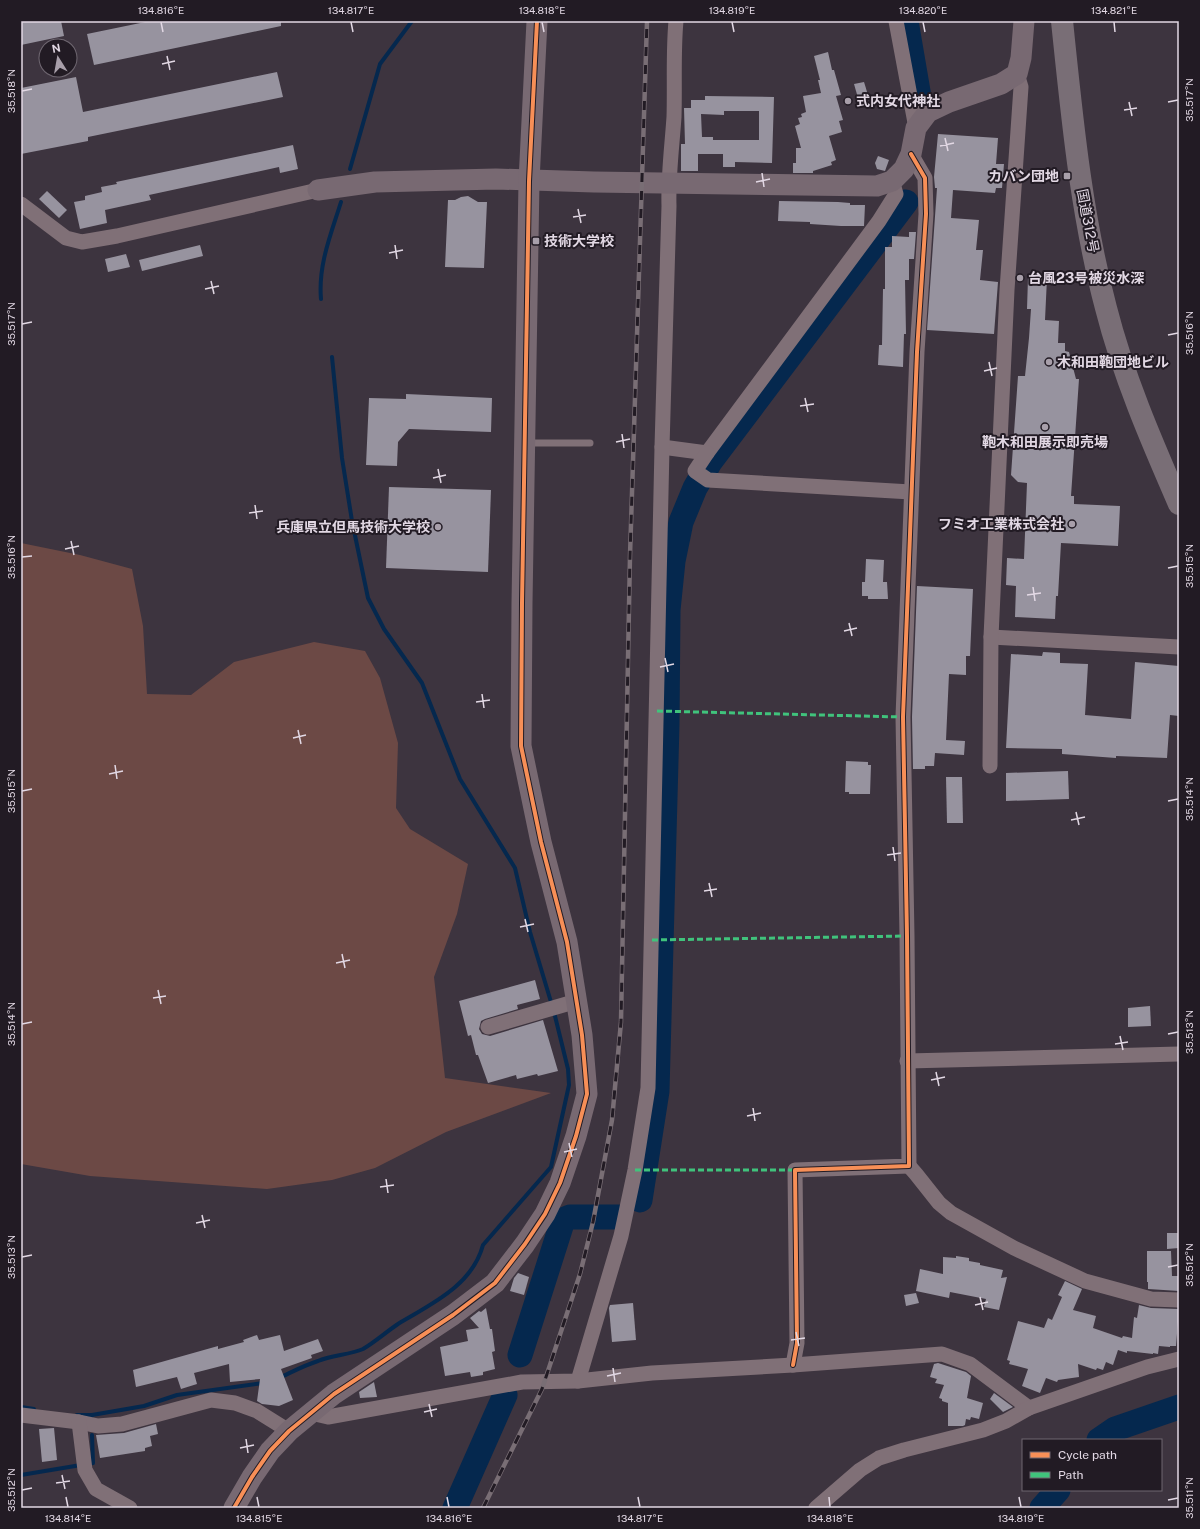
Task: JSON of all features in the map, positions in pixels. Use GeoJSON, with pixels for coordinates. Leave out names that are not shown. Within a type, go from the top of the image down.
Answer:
{"type":"FeatureCollection","features":[{"type":"Feature","properties":{"kind":"highway","name":"国道312号"},"geometry":{"type":"LineString","coordinates":[[1062,21],[1072,120],[1081,184],[1106,309],[1136,400],[1157,454],[1179,504]]}},
{"type":"Feature","properties":{"kind":"street"},"geometry":{"type":"LineString","coordinates":[[234,1508],[252,1477],[270,1451],[289,1431],[334,1394],[453,1315],[495,1284],[545,1214],[560,1183],[576,1136],[587,1094],[582,1035],[567,942],[540,842],[521,746],[524,443],[529,181],[537,21]]}},
{"type":"Feature","properties":{"kind":"street"},"geometry":{"type":"LineString","coordinates":[[578,1381],[621,1236],[635,1170],[648,1088],[662,447],[667,308],[668,183],[674,117],[673,51],[676,21]]}},
{"type":"Feature","properties":{"kind":"street"},"geometry":{"type":"LineString","coordinates":[[21,204],[66,238],[82,242],[117,236],[318,190],[375,182],[496,179],[529,181],[877,186],[892,181],[904,169],[911,154],[916,128],[896,21]]}},
{"type":"Feature","properties":{"kind":"street"},"geometry":{"type":"LineString","coordinates":[[990,766],[991,637],[1007,290],[1021,87],[1017,74],[1021,58],[1024,21]]}},
{"type":"Feature","properties":{"kind":"street"},"geometry":{"type":"LineString","coordinates":[[916,128],[928,112],[949,102],[1000,84],[1017,74]]}},
{"type":"Feature","properties":{"kind":"street"},"geometry":{"type":"LineString","coordinates":[[911,154],[925,178],[926,214],[917,345],[903,717],[909,1166],[939,1203],[952,1213],[1014,1248],[1085,1282],[1151,1300],[1179,1300]]}},
{"type":"Feature","properties":{"kind":"street"},"geometry":{"type":"LineString","coordinates":[[892,181],[896,194],[879,221],[706,453],[695,471],[703,476],[911,492]]}},
{"type":"Feature","properties":{"kind":"street"},"geometry":{"type":"LineString","coordinates":[[662,447],[706,453]]}},
{"type":"Feature","properties":{"kind":"street"},"geometry":{"type":"LineString","coordinates":[[991,637],[1179,647]]}},
{"type":"Feature","properties":{"kind":"street"},"geometry":{"type":"LineString","coordinates":[[488,1027],[577,1001]]}},
{"type":"Feature","properties":{"kind":"street"},"geometry":{"type":"LineString","coordinates":[[907,1061],[1179,1054]]}},
{"type":"Feature","properties":{"kind":"street"},"geometry":{"type":"LineString","coordinates":[[794,1365],[797,1344],[795,1170],[909,1166]]}},
{"type":"Feature","properties":{"kind":"street"},"geometry":{"type":"LineString","coordinates":[[311,1413],[328,1417],[522,1382],[578,1381],[652,1373],[794,1365],[942,1354],[970,1364],[1029,1408]]}},
{"type":"Feature","properties":{"kind":"street"},"geometry":{"type":"LineString","coordinates":[[816,1508],[860,1470],[879,1458],[904,1450],[983,1430],[1006,1421],[1029,1408],[1147,1367],[1179,1359]]}},
{"type":"Feature","properties":{"kind":"street"},"geometry":{"type":"LineString","coordinates":[[21,1416],[79,1422],[98,1426],[122,1424],[211,1400],[235,1403],[257,1411],[289,1431]]}},
{"type":"Feature","properties":{"kind":"street"},"geometry":{"type":"LineString","coordinates":[[79,1422],[85,1466],[96,1489],[130,1508]]}},
{"type":"Feature","properties":{"kind":"lane"},"geometry":{"type":"LineString","coordinates":[[524,443],[590,443]]}},
{"type":"Feature","properties":{"kind":"shaded area"},"geometry":{"type":"Polygon","coordinates":[[[21,543],[80,555],[132,569],[143,626],[147,694],[191,695],[234,662],[314,642],[365,651],[380,678],[398,743],[396,808],[410,829],[468,864],[457,914],[434,977],[445,1078],[551,1093],[446,1132],[375,1168],[332,1180],[267,1189],[90,1176],[21,1164],[21,543]]]}},
{"type":"Feature","properties":{"kind":"building"},"geometry":{"type":"Polygon","coordinates":[[[21,21],[61,21],[64,36],[54,38],[38,38],[38,41],[21,45],[21,21]]]}},
{"type":"Feature","properties":{"kind":"building"},"geometry":{"type":"Polygon","coordinates":[[[150,21],[281,21],[281,26],[94,65],[87,34],[150,21]]]}},
{"type":"Feature","properties":{"kind":"building"},"geometry":{"type":"Polygon","coordinates":[[[828,52],[832,70],[834,70],[841,95],[836,96],[843,120],[839,121],[842,132],[829,136],[836,160],[831,162],[832,165],[813,171],[813,173],[793,173],[793,163],[796,163],[796,148],[801,148],[795,126],[800,124],[798,118],[802,117],[801,114],[806,112],[803,96],[821,93],[818,80],[820,80],[814,56],[828,52]]]}},
{"type":"Feature","properties":{"kind":"building"},"geometry":{"type":"Polygon","coordinates":[[[277,72],[283,97],[88,137],[88,141],[21,154],[21,88],[76,78],[83,112],[277,72]]]}},
{"type":"Feature","properties":{"kind":"building"},"geometry":{"type":"Polygon","coordinates":[[[864,82],[868,95],[858,98],[854,84],[864,82]]]}},
{"type":"Feature","properties":{"kind":"building"},"geometry":{"type":"Polygon","coordinates":[[[705,96],[774,97],[772,163],[735,162],[735,167],[723,167],[723,154],[698,154],[698,171],[681,171],[681,144],[685,144],[684,108],[691,108],[691,100],[705,100],[705,96]],[[724,111],[724,115],[701,114],[702,137],[713,137],[713,140],[759,140],[759,111],[724,111]]]}},
{"type":"Feature","properties":{"kind":"building"},"geometry":{"type":"Polygon","coordinates":[[[938,134],[998,138],[996,164],[1004,164],[1002,188],[996,188],[995,193],[953,190],[951,218],[979,220],[976,250],[983,250],[980,280],[998,282],[994,334],[927,330],[937,188],[935,188],[934,177],[938,134]]]}},
{"type":"Feature","properties":{"kind":"building"},"geometry":{"type":"Polygon","coordinates":[[[293,145],[298,169],[280,173],[279,167],[149,195],[151,200],[105,210],[107,223],[80,229],[74,202],[85,200],[85,196],[102,192],[101,187],[117,184],[116,182],[293,145]]]}},
{"type":"Feature","properties":{"kind":"building"},"geometry":{"type":"Polygon","coordinates":[[[878,156],[889,160],[885,171],[877,169],[875,163],[878,156]]]}},
{"type":"Feature","properties":{"kind":"building"},"geometry":{"type":"Polygon","coordinates":[[[47,191],[67,210],[59,218],[39,199],[47,191]]]}},
{"type":"Feature","properties":{"kind":"building"},"geometry":{"type":"Polygon","coordinates":[[[468,196],[478,202],[487,202],[484,268],[445,267],[448,200],[455,200],[468,196]]]}},
{"type":"Feature","properties":{"kind":"building"},"geometry":{"type":"Polygon","coordinates":[[[779,201],[838,202],[850,203],[850,205],[865,205],[864,226],[841,226],[810,224],[810,222],[778,221],[779,201]]]}},
{"type":"Feature","properties":{"kind":"building"},"geometry":{"type":"Polygon","coordinates":[[[909,232],[916,232],[914,259],[909,259],[909,280],[905,280],[906,334],[904,334],[903,367],[878,365],[879,345],[882,345],[883,289],[885,289],[885,247],[892,247],[892,236],[909,237],[909,232]]]}},
{"type":"Feature","properties":{"kind":"building"},"geometry":{"type":"Polygon","coordinates":[[[200,245],[203,256],[142,271],[139,260],[200,245]]]}},
{"type":"Feature","properties":{"kind":"building"},"geometry":{"type":"Polygon","coordinates":[[[126,254],[130,267],[108,272],[105,259],[126,254]]]}},
{"type":"Feature","properties":{"kind":"building"},"geometry":{"type":"Polygon","coordinates":[[[1028,278],[1047,278],[1045,320],[1059,321],[1058,343],[1065,343],[1065,351],[1069,352],[1076,379],[1079,379],[1071,496],[1074,496],[1074,504],[1120,506],[1118,546],[1061,543],[1055,619],[1015,617],[1016,586],[1006,585],[1007,558],[1024,559],[1027,483],[1018,482],[1011,475],[1018,376],[1025,376],[1029,338],[1031,309],[1027,309],[1028,278]]]}},
{"type":"Feature","properties":{"kind":"building"},"geometry":{"type":"Polygon","coordinates":[[[406,394],[492,398],[491,432],[409,429],[398,442],[397,466],[366,465],[369,398],[406,399],[406,394]]]}},
{"type":"Feature","properties":{"kind":"building"},"geometry":{"type":"Polygon","coordinates":[[[389,487],[491,490],[488,572],[386,568],[389,487]]]}},
{"type":"Feature","properties":{"kind":"building"},"geometry":{"type":"Polygon","coordinates":[[[866,559],[884,560],[883,582],[887,582],[888,599],[868,599],[868,596],[862,596],[862,582],[865,582],[866,559]]]}},
{"type":"Feature","properties":{"kind":"building"},"geometry":{"type":"Polygon","coordinates":[[[917,586],[973,589],[970,656],[966,656],[966,675],[949,674],[946,740],[965,741],[964,755],[935,753],[934,766],[925,766],[925,769],[913,769],[912,717],[917,586]]]}},
{"type":"Feature","properties":{"kind":"building"},"geometry":{"type":"Polygon","coordinates":[[[1043,652],[1060,653],[1060,663],[1088,664],[1085,715],[1131,719],[1135,662],[1179,666],[1179,716],[1170,715],[1167,758],[1116,756],[1116,758],[1062,754],[1062,749],[1006,748],[1011,654],[1042,656],[1043,652]]]}},
{"type":"Feature","properties":{"kind":"building"},"geometry":{"type":"Polygon","coordinates":[[[846,761],[868,762],[868,765],[871,765],[870,794],[849,794],[849,792],[845,792],[846,761]]]}},
{"type":"Feature","properties":{"kind":"building"},"geometry":{"type":"Polygon","coordinates":[[[1068,771],[1069,799],[1006,801],[1006,773],[1068,771]]]}},
{"type":"Feature","properties":{"kind":"building"},"geometry":{"type":"Polygon","coordinates":[[[946,777],[962,777],[963,823],[947,823],[946,777]]]}},
{"type":"Feature","properties":{"kind":"building"},"geometry":{"type":"Polygon","coordinates":[[[535,980],[540,999],[517,1005],[518,1009],[485,1019],[481,1021],[479,1029],[482,1034],[490,1036],[543,1020],[558,1071],[517,1079],[516,1075],[488,1083],[478,1055],[476,1055],[471,1035],[468,1036],[459,1001],[535,980]]]}},
{"type":"Feature","properties":{"kind":"building"},"geometry":{"type":"Polygon","coordinates":[[[1150,1006],[1151,1026],[1128,1027],[1128,1008],[1150,1006]]]}},
{"type":"Feature","properties":{"kind":"building"},"geometry":{"type":"Polygon","coordinates":[[[1167,1233],[1179,1233],[1179,1248],[1167,1249],[1167,1233]]]}},
{"type":"Feature","properties":{"kind":"building"},"geometry":{"type":"Polygon","coordinates":[[[1147,1251],[1171,1251],[1172,1276],[1179,1276],[1179,1291],[1148,1289],[1147,1251]]]}},
{"type":"Feature","properties":{"kind":"building"},"geometry":{"type":"Polygon","coordinates":[[[956,1256],[969,1258],[969,1261],[980,1263],[980,1265],[1003,1270],[1001,1278],[1007,1277],[999,1310],[984,1307],[986,1299],[950,1292],[949,1298],[916,1291],[920,1269],[943,1274],[943,1257],[956,1258],[956,1256]]]}},
{"type":"Feature","properties":{"kind":"building"},"geometry":{"type":"Polygon","coordinates":[[[518,1273],[529,1277],[524,1295],[510,1291],[514,1278],[518,1273]]]}},
{"type":"Feature","properties":{"kind":"building"},"geometry":{"type":"Polygon","coordinates":[[[1065,1281],[1082,1289],[1073,1310],[1096,1316],[1093,1328],[1122,1338],[1123,1336],[1132,1338],[1134,1317],[1137,1318],[1139,1305],[1151,1308],[1179,1309],[1176,1346],[1159,1346],[1158,1354],[1127,1351],[1127,1353],[1118,1350],[1113,1365],[1106,1362],[1103,1370],[1097,1368],[1096,1370],[1078,1364],[1079,1377],[1058,1380],[1057,1382],[1046,1378],[1040,1393],[1022,1386],[1028,1369],[1009,1364],[1010,1361],[1007,1360],[1018,1321],[1044,1328],[1048,1318],[1052,1320],[1062,1297],[1058,1295],[1065,1281]]]}},
{"type":"Feature","properties":{"kind":"building"},"geometry":{"type":"Polygon","coordinates":[[[916,1293],[919,1303],[906,1306],[904,1295],[916,1293]]]}},
{"type":"Feature","properties":{"kind":"building"},"geometry":{"type":"Polygon","coordinates":[[[633,1303],[636,1340],[612,1342],[610,1305],[633,1303]]]}},
{"type":"Feature","properties":{"kind":"building"},"geometry":{"type":"Polygon","coordinates":[[[486,1308],[490,1329],[492,1329],[495,1351],[492,1352],[495,1369],[483,1372],[483,1375],[471,1377],[470,1372],[445,1376],[440,1347],[468,1341],[466,1330],[479,1328],[470,1318],[486,1308]]]}},
{"type":"Feature","properties":{"kind":"building"},"geometry":{"type":"Polygon","coordinates":[[[257,1335],[259,1340],[280,1335],[284,1351],[318,1339],[323,1351],[311,1355],[312,1358],[281,1369],[293,1400],[279,1406],[262,1404],[257,1401],[260,1379],[230,1382],[229,1364],[194,1373],[197,1384],[181,1389],[177,1377],[136,1387],[133,1370],[218,1346],[218,1349],[244,1342],[243,1340],[257,1335]]]}},
{"type":"Feature","properties":{"kind":"building"},"geometry":{"type":"Polygon","coordinates":[[[938,1363],[966,1372],[971,1376],[967,1398],[983,1403],[979,1419],[971,1417],[970,1420],[966,1419],[965,1425],[963,1426],[948,1426],[948,1403],[939,1398],[944,1385],[935,1383],[937,1379],[930,1377],[934,1364],[938,1363]]]}},
{"type":"Feature","properties":{"kind":"building"},"geometry":{"type":"Polygon","coordinates":[[[374,1382],[377,1397],[360,1398],[359,1392],[374,1382]]]}},
{"type":"Feature","properties":{"kind":"building"},"geometry":{"type":"Polygon","coordinates":[[[994,1393],[1013,1407],[1003,1412],[990,1399],[994,1393]]]}},
{"type":"Feature","properties":{"kind":"building"},"geometry":{"type":"Polygon","coordinates":[[[156,1424],[158,1434],[150,1436],[152,1446],[145,1448],[145,1451],[100,1458],[96,1435],[124,1433],[156,1424]]]}},
{"type":"Feature","properties":{"kind":"building"},"geometry":{"type":"Polygon","coordinates":[[[54,1428],[57,1460],[42,1462],[39,1429],[54,1428]]]}},
{"type":"Feature","properties":{"kind":"waterway"},"geometry":{"type":"LineString","coordinates":[[350,169],[380,64],[412,21]]}},
{"type":"Feature","properties":{"kind":"waterway"},"geometry":{"type":"LineString","coordinates":[[906,21],[919,97]]}},
{"type":"Feature","properties":{"kind":"waterway"},"geometry":{"type":"LineString","coordinates":[[321,299],[321,274],[323,262],[341,202]]}},
{"type":"Feature","properties":{"kind":"waterway"},"geometry":{"type":"LineString","coordinates":[[640,1200],[657,1091],[667,724],[668,610],[673,561],[681,522],[695,488],[710,462],[906,202]]}},
{"type":"Feature","properties":{"kind":"waterway"},"geometry":{"type":"LineString","coordinates":[[279,1378],[323,1359],[352,1353],[363,1349],[398,1324],[436,1301],[460,1283],[470,1272],[478,1259],[483,1245],[551,1167],[569,1085],[568,1069],[554,1012],[530,932],[515,868],[460,779],[422,683],[384,629],[368,598],[352,521],[342,458],[332,357]]}},
{"type":"Feature","properties":{"kind":"waterway"},"geometry":{"type":"LineString","coordinates":[[520,1355],[563,1220],[570,1217],[618,1217]]}},
{"type":"Feature","properties":{"kind":"waterway"},"geometry":{"type":"LineString","coordinates":[[90,1418],[92,1415],[144,1406],[177,1395],[263,1383]]}},
{"type":"Feature","properties":{"kind":"waterway"},"geometry":{"type":"LineString","coordinates":[[455,1508],[505,1395]]}},
{"type":"Feature","properties":{"kind":"waterway"},"geometry":{"type":"LineString","coordinates":[[21,1407],[34,1409]]}},
{"type":"Feature","properties":{"kind":"waterway"},"geometry":{"type":"LineString","coordinates":[[1100,1439],[1115,1429],[1179,1407]]}},
{"type":"Feature","properties":{"kind":"waterway"},"geometry":{"type":"LineString","coordinates":[[77,1415],[92,1415]]}},
{"type":"Feature","properties":{"kind":"waterway"},"geometry":{"type":"LineString","coordinates":[[21,1475],[93,1463],[92,1435]]}},
{"type":"Feature","properties":{"kind":"waterway"},"geometry":{"type":"LineString","coordinates":[[1042,1508],[1057,1491]]}},
{"type":"Feature","properties":{"kind":"railway"},"geometry":{"type":"LineString","coordinates":[[483,1508],[542,1389],[546,1377],[580,1274],[593,1222],[612,1120],[621,1022],[630,556],[647,21]]}},
{"type":"Feature","properties":{"kind":"marked path"},"geometry":{"type":"LineString","coordinates":[[657,711],[903,717]]}},
{"type":"Feature","properties":{"kind":"marked path"},"geometry":{"type":"LineString","coordinates":[[652,940],[907,936]]}},
{"type":"Feature","properties":{"kind":"marked path"},"geometry":{"type":"LineString","coordinates":[[635,1170],[795,1170]]}},
{"type":"Feature","properties":{"kind":"cycle path"},"geometry":{"type":"LineString","coordinates":[[234,1508],[252,1477],[270,1451],[289,1431],[334,1394],[453,1315],[495,1283],[525,1244],[545,1214],[560,1183],[576,1136],[587,1094],[582,1035],[567,942],[541,842],[521,746],[529,181],[537,21]]}},
{"type":"Feature","properties":{"kind":"cycle path"},"geometry":{"type":"LineString","coordinates":[[793,1365],[797,1343],[795,1170],[909,1166],[903,717],[917,352],[926,214],[925,178],[911,154]]}},
{"type":"Feature","properties":{"kind":"place","name":"式内女代神社"},"geometry":{"type":"Point","coordinates":[848,101]}},
{"type":"Feature","properties":{"kind":"place","name":"カバン団地"},"geometry":{"type":"Point","coordinates":[1067,176]}},
{"type":"Feature","properties":{"kind":"place","name":"技術大学校"},"geometry":{"type":"Point","coordinates":[536,241]}},
{"type":"Feature","properties":{"kind":"place","name":"台風23号被災水深"},"geometry":{"type":"Point","coordinates":[1020,278]}},
{"type":"Feature","properties":{"kind":"place","name":"木和田鞄団地ビル"},"geometry":{"type":"Point","coordinates":[1049,362]}},
{"type":"Feature","properties":{"kind":"place","name":"鞄木和田展示即売場"},"geometry":{"type":"Point","coordinates":[1045,427]}},
{"type":"Feature","properties":{"kind":"place","name":"フミオ工業株式会社"},"geometry":{"type":"Point","coordinates":[1072,524]}},
{"type":"Feature","properties":{"kind":"place","name":"兵庫県立但馬技術大学校"},"geometry":{"type":"Point","coordinates":[438,527]}}]}
